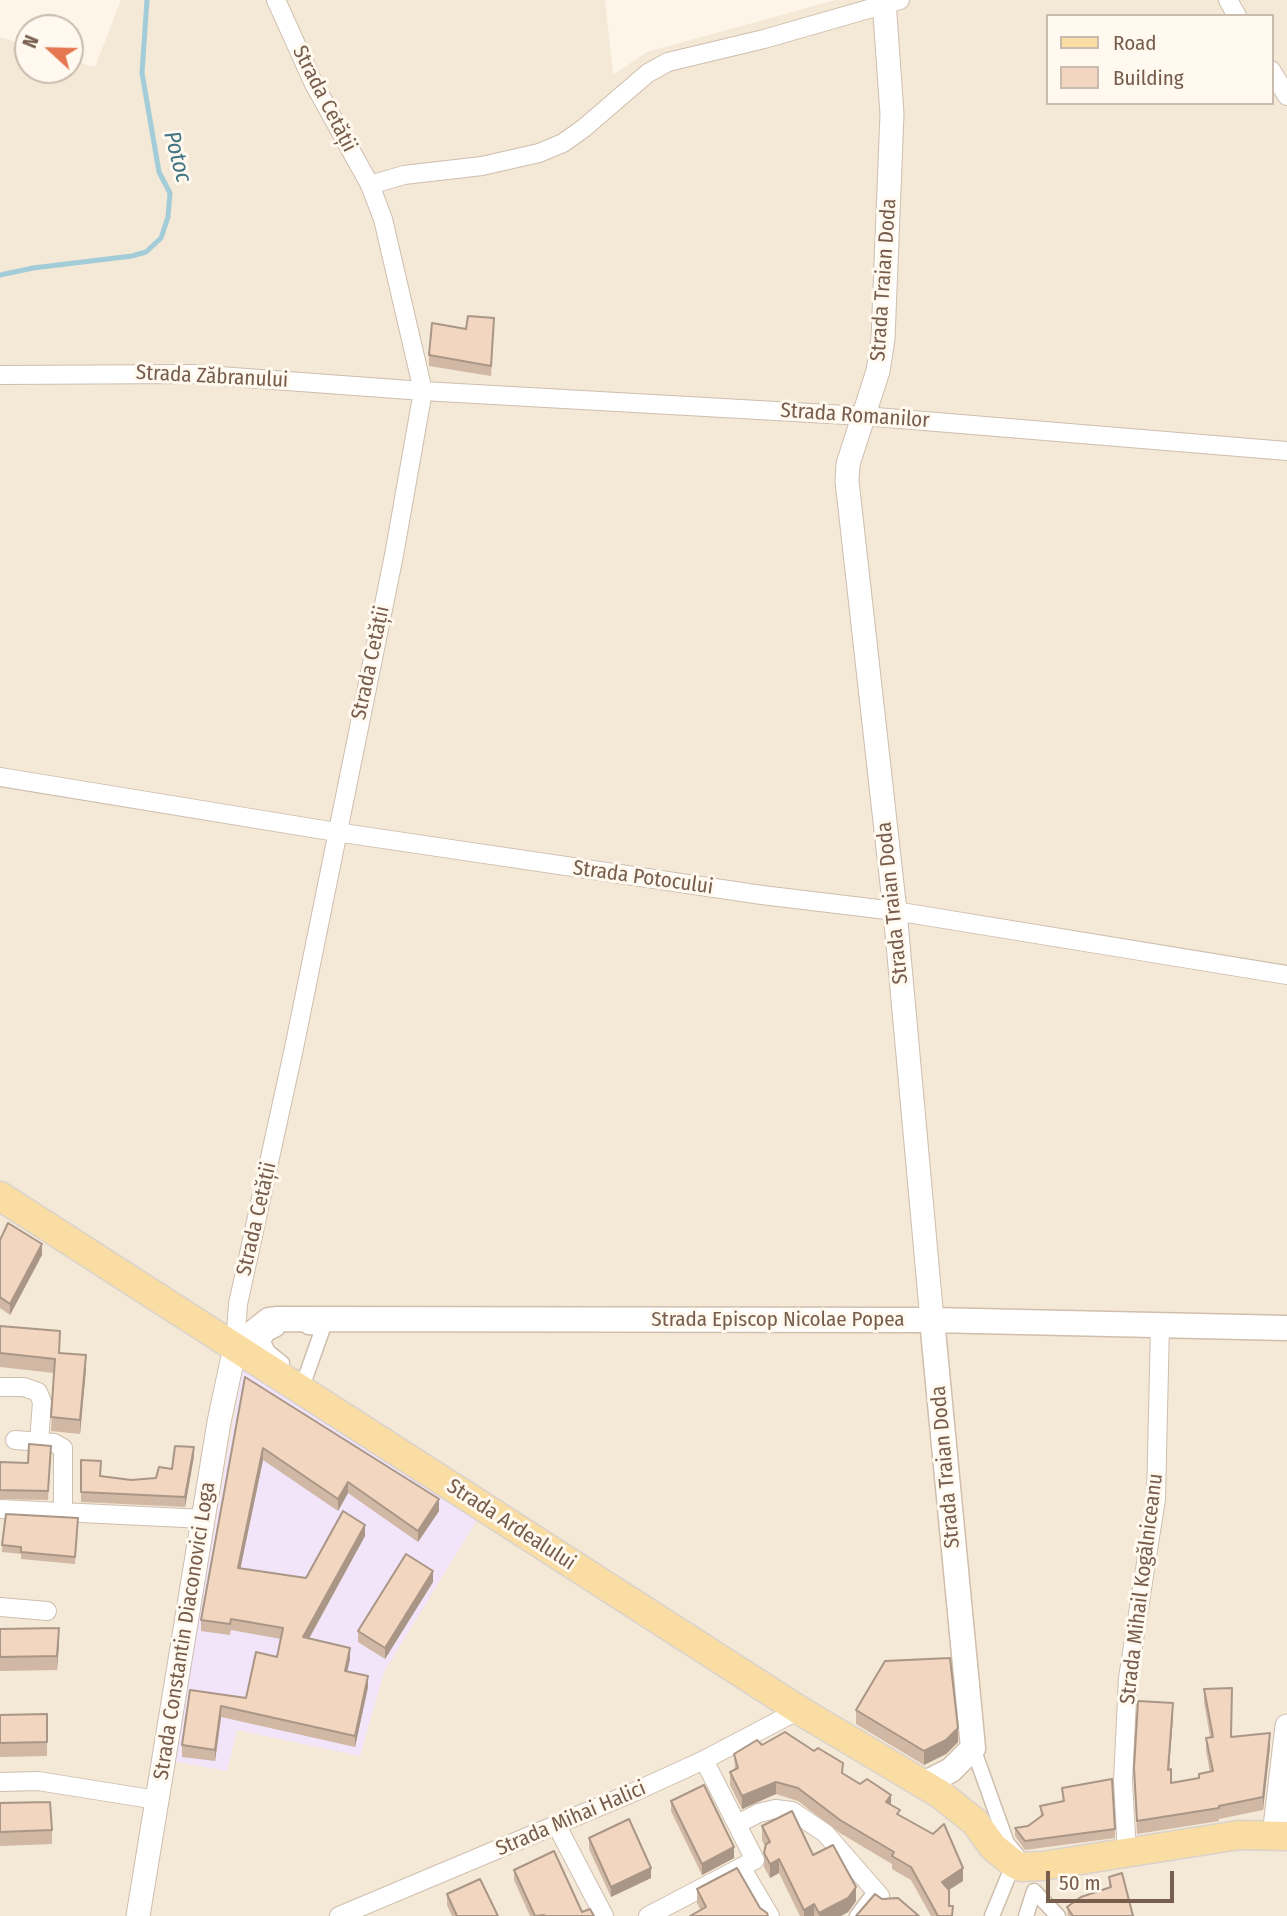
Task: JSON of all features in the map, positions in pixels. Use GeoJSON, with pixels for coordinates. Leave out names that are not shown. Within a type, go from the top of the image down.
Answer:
{"type":"FeatureCollection","features":[{"type":"Feature","properties":{"kind":"main road","name":"Strada Ardealului"},"geometry":{"type":"LineString","coordinates":[[0,1196],[235,1347],[304,1385],[799,1710],[923,1784],[975,1822],[993,1847],[1013,1863]]}},
{"type":"Feature","properties":{"kind":"main road","name":"Strada Episcop Nicolae Popea"},"geometry":{"type":"LineString","coordinates":[[235,1347],[269,1320],[324,1324],[932,1320],[1287,1328]]}},
{"type":"Feature","properties":{"kind":"main road","name":"Strada Traian Doda"},"geometry":{"type":"LineString","coordinates":[[932,1320],[973,1748]]}},
{"type":"Feature","properties":{"kind":"main road"},"geometry":{"type":"LineString","coordinates":[[923,1784],[951,1770],[973,1748]]}},
{"type":"Feature","properties":{"kind":"main road"},"geometry":{"type":"LineString","coordinates":[[1013,1863],[1021,1867],[1042,1866],[1239,1835],[1281,1835]]}},
{"type":"Feature","properties":{"kind":"street","name":"Strada Cetății"},"geometry":{"type":"LineString","coordinates":[[235,1347],[238,1304],[270,1164],[394,555],[423,391],[391,252],[370,185],[314,84],[276,0]]}},
{"type":"Feature","properties":{"kind":"street"},"geometry":{"type":"LineString","coordinates":[[370,185],[404,176],[482,166],[539,153],[562,143],[584,128],[648,73],[668,62],[889,2]]}},
{"type":"Feature","properties":{"kind":"street","name":"Strada Traian Doda"},"geometry":{"type":"LineString","coordinates":[[889,2],[891,183],[883,339],[878,371],[848,464],[847,481],[895,911],[932,1320]]}},
{"type":"Feature","properties":{"kind":"street"},"geometry":{"type":"LineString","coordinates":[[1273,74],[1287,96]]}},
{"type":"Feature","properties":{"kind":"street","name":"Strada Zăbranului"},"geometry":{"type":"LineString","coordinates":[[0,375],[192,374],[423,391]]}},
{"type":"Feature","properties":{"kind":"street","name":"Strada Romanilor"},"geometry":{"type":"LineString","coordinates":[[423,391],[864,416],[1287,451]]}},
{"type":"Feature","properties":{"kind":"street","name":"Strada Potocului"},"geometry":{"type":"LineString","coordinates":[[0,777],[336,832],[748,893],[895,911],[1287,975]]}},
{"type":"Feature","properties":{"kind":"street"},"geometry":{"type":"LineString","coordinates":[[324,1324],[304,1385],[268,1352],[263,1342],[267,1334],[276,1329],[324,1324]]}},
{"type":"Feature","properties":{"kind":"street","name":"Strada Mihail Kogălniceanu"},"geometry":{"type":"LineString","coordinates":[[1127,1854],[1124,1781],[1128,1678],[1156,1499],[1160,1325]]}},
{"type":"Feature","properties":{"kind":"street","name":"Strada Constantin Diaconovici Loga"},"geometry":{"type":"LineString","coordinates":[[138,1916],[235,1347]]}},
{"type":"Feature","properties":{"kind":"street"},"geometry":{"type":"LineString","coordinates":[[0,1387],[24,1387],[38,1392],[42,1402],[39,1442]]}},
{"type":"Feature","properties":{"kind":"street"},"geometry":{"type":"LineString","coordinates":[[15,1440],[59,1444],[63,1448],[63,1511]]}},
{"type":"Feature","properties":{"kind":"street"},"geometry":{"type":"LineString","coordinates":[[0,1509],[204,1519]]}},
{"type":"Feature","properties":{"kind":"street"},"geometry":{"type":"LineString","coordinates":[[0,1607],[47,1611]]}},
{"type":"Feature","properties":{"kind":"street","name":"Strada Mihai Halici"},"geometry":{"type":"LineString","coordinates":[[339,1916],[557,1826],[704,1760],[799,1710]]}},
{"type":"Feature","properties":{"kind":"street"},"geometry":{"type":"LineString","coordinates":[[1281,1835],[1287,1726]]}},
{"type":"Feature","properties":{"kind":"street"},"geometry":{"type":"LineString","coordinates":[[973,1748],[1007,1843],[1017,1855],[992,1916]]}},
{"type":"Feature","properties":{"kind":"street"},"geometry":{"type":"LineString","coordinates":[[704,1760],[737,1824],[748,1863],[769,1916]]}},
{"type":"Feature","properties":{"kind":"street"},"geometry":{"type":"LineString","coordinates":[[0,1782],[64,1784],[157,1800]]}},
{"type":"Feature","properties":{"kind":"street"},"geometry":{"type":"LineString","coordinates":[[737,1824],[775,1809],[792,1811],[825,1833],[878,1893],[857,1916]]}},
{"type":"Feature","properties":{"kind":"street"},"geometry":{"type":"LineString","coordinates":[[557,1826],[604,1916]]}},
{"type":"Feature","properties":{"kind":"street"},"geometry":{"type":"LineString","coordinates":[[648,1916],[748,1863]]}},
{"type":"Feature","properties":{"kind":"street"},"geometry":{"type":"LineString","coordinates":[[1026,1916],[1034,1891],[1058,1916]]}},
{"type":"Feature","properties":{"kind":"shaded area"},"geometry":{"type":"Polygon","coordinates":[[[121,0],[605,0],[613,75],[647,52],[836,0],[1287,0],[1287,1916],[0,1916],[0,37],[14,42],[14,84],[84,84],[84,64],[95,67],[121,0]]]}},
{"type":"Feature","properties":{"kind":"shaded area"},"geometry":{"type":"Polygon","coordinates":[[[243,1368],[477,1520],[384,1672],[360,1756],[237,1730],[227,1771],[173,1761],[243,1368]]]}},
{"type":"Feature","properties":{"kind":"building"},"geometry":{"type":"Polygon","coordinates":[[[468,316],[494,318],[491,366],[429,355],[432,323],[466,329],[468,316]]]}},
{"type":"Feature","properties":{"kind":"building"},"geometry":{"type":"Polygon","coordinates":[[[8,1223],[42,1244],[10,1304],[0,1297],[0,1240],[8,1223]]]}},
{"type":"Feature","properties":{"kind":"building"},"geometry":{"type":"Polygon","coordinates":[[[0,1326],[60,1331],[59,1353],[86,1355],[80,1420],[51,1417],[55,1359],[0,1353],[0,1326]]]}},
{"type":"Feature","properties":{"kind":"building"},"geometry":{"type":"Polygon","coordinates":[[[245,1377],[439,1499],[418,1531],[348,1482],[338,1499],[263,1448],[238,1568],[306,1578],[343,1511],[365,1525],[303,1637],[350,1648],[345,1671],[368,1676],[355,1736],[221,1706],[215,1750],[182,1745],[190,1690],[246,1698],[256,1652],[277,1657],[283,1628],[231,1619],[230,1624],[201,1620],[245,1377]]]}},
{"type":"Feature","properties":{"kind":"building"},"geometry":{"type":"Polygon","coordinates":[[[29,1444],[51,1446],[48,1491],[0,1490],[0,1462],[28,1463],[29,1444]]]}},
{"type":"Feature","properties":{"kind":"building"},"geometry":{"type":"Polygon","coordinates":[[[175,1446],[194,1447],[185,1497],[81,1492],[81,1460],[101,1461],[100,1476],[131,1480],[156,1478],[159,1467],[172,1469],[175,1446]]]}},
{"type":"Feature","properties":{"kind":"building"},"geometry":{"type":"Polygon","coordinates":[[[6,1514],[78,1518],[75,1557],[21,1552],[21,1547],[2,1545],[6,1514]]]}},
{"type":"Feature","properties":{"kind":"building"},"geometry":{"type":"Polygon","coordinates":[[[406,1554],[433,1571],[385,1648],[358,1631],[406,1554]]]}},
{"type":"Feature","properties":{"kind":"building"},"geometry":{"type":"Polygon","coordinates":[[[59,1628],[57,1656],[0,1657],[0,1629],[59,1628]]]}},
{"type":"Feature","properties":{"kind":"building"},"geometry":{"type":"Polygon","coordinates":[[[950,1658],[958,1728],[946,1740],[924,1751],[856,1710],[885,1661],[950,1658]]]}},
{"type":"Feature","properties":{"kind":"building"},"geometry":{"type":"Polygon","coordinates":[[[1232,1688],[1231,1737],[1270,1733],[1263,1797],[1219,1808],[1137,1821],[1134,1768],[1138,1701],[1173,1703],[1168,1770],[1171,1769],[1171,1783],[1199,1778],[1199,1774],[1213,1771],[1206,1738],[1213,1737],[1204,1689],[1232,1688]]]}},
{"type":"Feature","properties":{"kind":"building"},"geometry":{"type":"Polygon","coordinates":[[[47,1714],[47,1742],[0,1743],[0,1715],[47,1714]]]}},
{"type":"Feature","properties":{"kind":"building"},"geometry":{"type":"Polygon","coordinates":[[[785,1732],[814,1751],[818,1748],[843,1763],[842,1773],[860,1784],[867,1779],[891,1795],[886,1802],[900,1810],[897,1814],[933,1834],[944,1824],[963,1868],[942,1882],[949,1890],[949,1906],[953,1906],[952,1916],[938,1916],[911,1867],[892,1856],[894,1852],[840,1820],[798,1788],[776,1782],[742,1796],[730,1772],[738,1768],[734,1754],[757,1740],[762,1745],[785,1732]]]}},
{"type":"Feature","properties":{"kind":"building"},"geometry":{"type":"Polygon","coordinates":[[[1112,1779],[1115,1829],[1025,1841],[1015,1828],[1028,1826],[1043,1815],[1040,1806],[1064,1801],[1062,1788],[1112,1779]]]}},
{"type":"Feature","properties":{"kind":"building"},"geometry":{"type":"Polygon","coordinates":[[[704,1785],[734,1847],[702,1864],[671,1801],[704,1785]]]}},
{"type":"Feature","properties":{"kind":"building"},"geometry":{"type":"Polygon","coordinates":[[[50,1802],[52,1830],[0,1832],[0,1803],[50,1802]]]}},
{"type":"Feature","properties":{"kind":"building"},"geometry":{"type":"Polygon","coordinates":[[[792,1811],[813,1855],[833,1845],[856,1887],[848,1898],[819,1913],[814,1904],[804,1910],[779,1859],[770,1864],[764,1853],[766,1844],[770,1842],[762,1826],[792,1811]]]}},
{"type":"Feature","properties":{"kind":"building"},"geometry":{"type":"Polygon","coordinates":[[[629,1819],[651,1868],[611,1887],[589,1838],[629,1819]]]}},
{"type":"Feature","properties":{"kind":"building"},"geometry":{"type":"Polygon","coordinates":[[[554,1851],[582,1912],[590,1909],[594,1916],[535,1916],[514,1870],[554,1851]]]}},
{"type":"Feature","properties":{"kind":"building"},"geometry":{"type":"Polygon","coordinates":[[[737,1868],[760,1908],[768,1916],[690,1916],[706,1907],[697,1889],[737,1868]]]}},
{"type":"Feature","properties":{"kind":"building"},"geometry":{"type":"Polygon","coordinates":[[[1122,1873],[1133,1916],[1073,1916],[1067,1907],[1081,1897],[1111,1887],[1109,1877],[1122,1873]]]}},
{"type":"Feature","properties":{"kind":"building"},"geometry":{"type":"Polygon","coordinates":[[[480,1879],[498,1916],[457,1916],[447,1894],[480,1879]]]}},
{"type":"Feature","properties":{"kind":"building"},"geometry":{"type":"Polygon","coordinates":[[[875,1894],[882,1899],[898,1898],[919,1916],[856,1916],[875,1894]]]}},
{"type":"Feature","properties":{"kind":"waterway","name":"Potoc"},"geometry":{"type":"LineString","coordinates":[[0,275],[33,268],[132,256],[146,252],[161,238],[168,217],[170,193],[159,172],[142,73],[147,0]]}}]}
